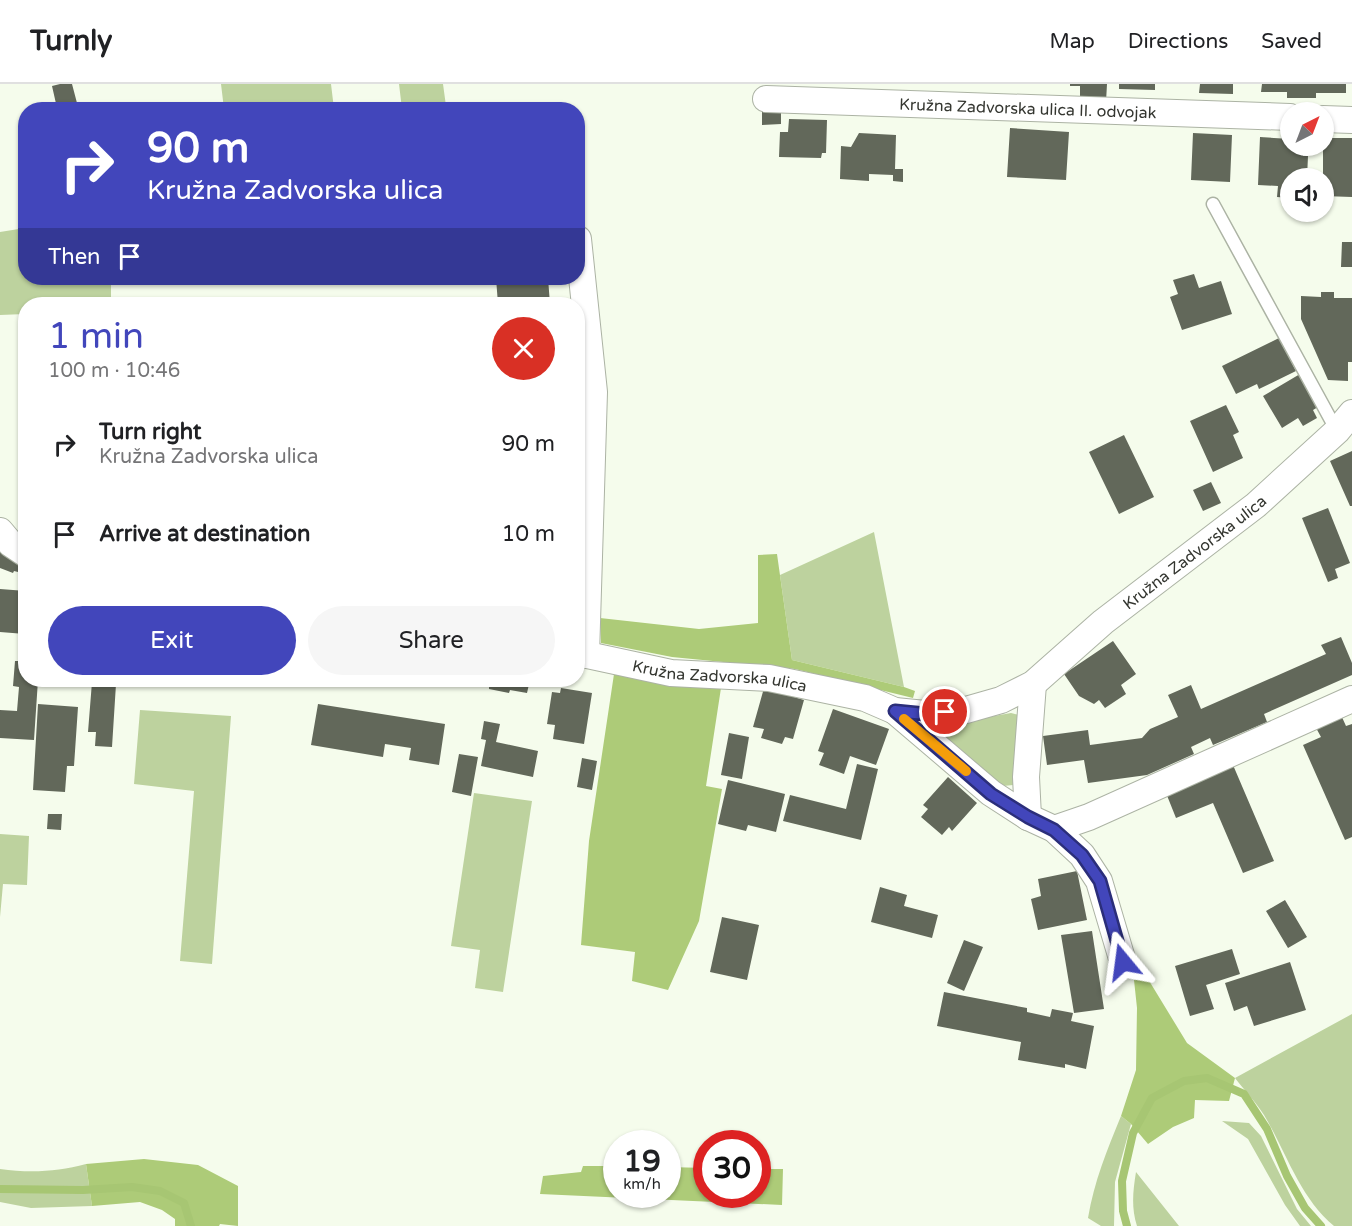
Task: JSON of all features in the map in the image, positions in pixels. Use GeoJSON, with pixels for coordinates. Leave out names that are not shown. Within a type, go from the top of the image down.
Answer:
{"type":"FeatureCollection","features":[{"type":"Feature","properties":{"kind":"street","name":"Kružna Zadvorska ulica II. odvojak"},"geometry":{"type":"LineString","coordinates":[[766,99],[1280,117]]}},
{"type":"Feature","properties":{"kind":"street"},"geometry":{"type":"LineString","coordinates":[[1334,119],[1352,120]]}},
{"type":"Feature","properties":{"kind":"street"},"geometry":{"type":"LineString","coordinates":[[585,306],[594,392],[585,588]]}},
{"type":"Feature","properties":{"kind":"street","name":"Kružna Zadvorska ulica"},"geometry":{"type":"LineString","coordinates":[[895,711],[925,714],[966,710],[1001,700],[1033,684],[1103,622],[1256,505],[1344,422]]}},
{"type":"Feature","properties":{"kind":"street"},"geometry":{"type":"LineString","coordinates":[[0,531],[18,549]]}},
{"type":"Feature","properties":{"kind":"street","name":"Kružna Zadvorska ulica"},"geometry":{"type":"LineString","coordinates":[[585,655],[671,673],[769,678],[865,698],[895,711],[991,794],[1054,830],[1082,855],[1100,881],[1123,962]]}},
{"type":"Feature","properties":{"kind":"street"},"geometry":{"type":"LineString","coordinates":[[1028,817],[1026,777],[1033,684]]}},
{"type":"Feature","properties":{"kind":"street"},"geometry":{"type":"LineString","coordinates":[[1054,830],[1089,817],[1352,699]]}},
{"type":"Feature","properties":{"kind":"lane"},"geometry":{"type":"LineString","coordinates":[[1213,204],[1344,422]]}},
{"type":"Feature","properties":{"kind":"green space"},"geometry":{"type":"Polygon","coordinates":[[[221,84],[331,84],[333,102],[223,102],[221,84]]]}},
{"type":"Feature","properties":{"kind":"green space"},"geometry":{"type":"Polygon","coordinates":[[[399,84],[443,84],[445,102],[401,102],[399,84]]]}},
{"type":"Feature","properties":{"kind":"green space"},"geometry":{"type":"Polygon","coordinates":[[[18,229],[18,285],[111,285],[111,297],[18,297],[18,314],[0,315],[0,232],[18,229]]]}},
{"type":"Feature","properties":{"kind":"green space"},"geometry":{"type":"Polygon","coordinates":[[[874,532],[904,687],[792,660],[780,575],[874,532]]]}},
{"type":"Feature","properties":{"kind":"green space"},"geometry":{"type":"Polygon","coordinates":[[[777,554],[792,660],[904,687],[915,691],[913,698],[795,669],[672,657],[601,643],[600,618],[699,629],[758,623],[758,555],[777,554]]]}},
{"type":"Feature","properties":{"kind":"green space"},"geometry":{"type":"Polygon","coordinates":[[[614,674],[721,688],[706,786],[722,789],[699,921],[668,990],[632,981],[635,952],[581,945],[589,841],[614,674]]]}},
{"type":"Feature","properties":{"kind":"green space"},"geometry":{"type":"Polygon","coordinates":[[[140,710],[231,716],[212,964],[180,961],[194,791],[134,784],[140,710]]]}},
{"type":"Feature","properties":{"kind":"green space"},"geometry":{"type":"Polygon","coordinates":[[[1011,713],[1019,715],[1016,780],[1013,785],[1003,786],[998,785],[941,734],[944,725],[1011,713]]]}},
{"type":"Feature","properties":{"kind":"green space"},"geometry":{"type":"Polygon","coordinates":[[[474,793],[532,801],[503,992],[475,988],[480,950],[451,946],[474,793]]]}},
{"type":"Feature","properties":{"kind":"green space"},"geometry":{"type":"Polygon","coordinates":[[[0,834],[29,836],[27,885],[3,884],[0,917],[0,834]]]}},
{"type":"Feature","properties":{"kind":"green space"},"geometry":{"type":"Polygon","coordinates":[[[1148,979],[1187,1043],[1235,1078],[1229,1101],[1195,1100],[1194,1118],[1173,1127],[1148,1144],[1121,1116],[1136,1070],[1137,1008],[1134,980],[1148,979]]]}},
{"type":"Feature","properties":{"kind":"green space"},"geometry":{"type":"Polygon","coordinates":[[[1352,1014],[1352,1226],[1334,1226],[1312,1202],[1264,1115],[1235,1078],[1352,1014]]]}},
{"type":"Feature","properties":{"kind":"green space"},"geometry":{"type":"Polygon","coordinates":[[[1121,1116],[1131,1124],[1115,1182],[1114,1226],[1101,1226],[1088,1218],[1097,1179],[1121,1116]]]}},
{"type":"Feature","properties":{"kind":"green space"},"geometry":{"type":"Polygon","coordinates":[[[1222,1121],[1249,1123],[1261,1136],[1297,1209],[1311,1226],[1300,1226],[1285,1205],[1248,1139],[1222,1121]]]}},
{"type":"Feature","properties":{"kind":"green space"},"geometry":{"type":"Polygon","coordinates":[[[144,1159],[198,1165],[238,1186],[238,1226],[220,1224],[219,1226],[175,1226],[175,1219],[162,1210],[140,1202],[92,1206],[86,1164],[144,1159]]]}},
{"type":"Feature","properties":{"kind":"green space"},"geometry":{"type":"Polygon","coordinates":[[[86,1164],[92,1206],[31,1208],[0,1202],[0,1169],[43,1171],[86,1164]]]}},
{"type":"Feature","properties":{"kind":"green space"},"geometry":{"type":"Polygon","coordinates":[[[583,1166],[603,1166],[603,1197],[540,1194],[543,1176],[581,1172],[583,1166]]]}},
{"type":"Feature","properties":{"kind":"green space"},"geometry":{"type":"Polygon","coordinates":[[[681,1167],[693,1168],[693,1201],[681,1200],[681,1167]]]}},
{"type":"Feature","properties":{"kind":"green space"},"geometry":{"type":"Polygon","coordinates":[[[771,1169],[783,1169],[782,1205],[771,1204],[771,1169]]]}},
{"type":"Feature","properties":{"kind":"green space"},"geometry":{"type":"Polygon","coordinates":[[[1136,1172],[1179,1226],[1137,1226],[1133,1199],[1136,1172]]]}},
{"type":"Feature","properties":{"kind":"building"},"geometry":{"type":"Polygon","coordinates":[[[72,84],[77,102],[56,102],[52,86],[72,84]]]}},
{"type":"Feature","properties":{"kind":"building"},"geometry":{"type":"Polygon","coordinates":[[[1070,84],[1107,84],[1106,102],[1080,101],[1080,86],[1070,86],[1070,84]]]}},
{"type":"Feature","properties":{"kind":"building"},"geometry":{"type":"Polygon","coordinates":[[[1119,84],[1155,84],[1155,90],[1119,89],[1119,84]]]}},
{"type":"Feature","properties":{"kind":"building"},"geometry":{"type":"Polygon","coordinates":[[[1200,84],[1233,84],[1233,94],[1199,93],[1200,84]]]}},
{"type":"Feature","properties":{"kind":"building"},"geometry":{"type":"Polygon","coordinates":[[[1262,84],[1346,84],[1346,93],[1316,93],[1316,98],[1287,98],[1287,92],[1261,92],[1262,84]]]}},
{"type":"Feature","properties":{"kind":"building"},"geometry":{"type":"Polygon","coordinates":[[[781,108],[781,124],[762,125],[762,109],[781,108]]]}},
{"type":"Feature","properties":{"kind":"building"},"geometry":{"type":"Polygon","coordinates":[[[789,119],[827,120],[826,153],[822,153],[821,158],[779,157],[780,132],[788,132],[789,119]]]}},
{"type":"Feature","properties":{"kind":"building"},"geometry":{"type":"Polygon","coordinates":[[[1010,128],[1069,132],[1066,180],[1007,177],[1010,128]]]}},
{"type":"Feature","properties":{"kind":"building"},"geometry":{"type":"Polygon","coordinates":[[[859,133],[896,135],[895,169],[903,169],[903,182],[893,181],[893,175],[869,174],[869,181],[840,179],[841,146],[851,147],[859,133]]]}},
{"type":"Feature","properties":{"kind":"building"},"geometry":{"type":"Polygon","coordinates":[[[1193,133],[1232,135],[1230,182],[1191,180],[1193,133]]]}},
{"type":"Feature","properties":{"kind":"building"},"geometry":{"type":"Polygon","coordinates":[[[1260,137],[1280,138],[1280,156],[1308,156],[1307,168],[1280,168],[1280,197],[1277,197],[1278,186],[1258,185],[1260,137]]]}},
{"type":"Feature","properties":{"kind":"building"},"geometry":{"type":"Polygon","coordinates":[[[1334,138],[1352,138],[1352,197],[1334,196],[1334,168],[1323,168],[1323,156],[1334,156],[1334,138]]]}},
{"type":"Feature","properties":{"kind":"building"},"geometry":{"type":"Polygon","coordinates":[[[1342,242],[1352,242],[1352,267],[1341,267],[1342,242]]]}},
{"type":"Feature","properties":{"kind":"building"},"geometry":{"type":"Polygon","coordinates":[[[1194,274],[1199,288],[1221,281],[1232,314],[1182,330],[1170,297],[1178,294],[1173,280],[1194,274]]]}},
{"type":"Feature","properties":{"kind":"building"},"geometry":{"type":"Polygon","coordinates":[[[497,285],[549,285],[549,297],[497,297],[497,285]]]}},
{"type":"Feature","properties":{"kind":"building"},"geometry":{"type":"Polygon","coordinates":[[[1321,292],[1334,292],[1334,298],[1352,298],[1352,362],[1348,362],[1348,381],[1328,380],[1301,319],[1301,296],[1321,297],[1321,292]]]}},
{"type":"Feature","properties":{"kind":"building"},"geometry":{"type":"Polygon","coordinates":[[[1279,338],[1296,371],[1259,389],[1257,384],[1236,394],[1222,366],[1279,338]]]}},
{"type":"Feature","properties":{"kind":"building"},"geometry":{"type":"Polygon","coordinates":[[[1300,374],[1318,407],[1313,410],[1317,418],[1303,426],[1298,418],[1282,428],[1263,396],[1300,374]]]}},
{"type":"Feature","properties":{"kind":"building"},"geometry":{"type":"Polygon","coordinates":[[[1226,405],[1239,432],[1233,435],[1243,458],[1213,472],[1190,421],[1226,405]]]}},
{"type":"Feature","properties":{"kind":"building"},"geometry":{"type":"Polygon","coordinates":[[[1124,435],[1154,497],[1119,514],[1089,452],[1124,435]]]}},
{"type":"Feature","properties":{"kind":"building"},"geometry":{"type":"Polygon","coordinates":[[[1352,451],[1352,506],[1350,506],[1330,461],[1352,451]]]}},
{"type":"Feature","properties":{"kind":"building"},"geometry":{"type":"Polygon","coordinates":[[[1211,482],[1221,503],[1203,511],[1193,490],[1211,482]]]}},
{"type":"Feature","properties":{"kind":"building"},"geometry":{"type":"Polygon","coordinates":[[[1328,508],[1350,563],[1335,569],[1338,578],[1328,582],[1302,518],[1328,508]]]}},
{"type":"Feature","properties":{"kind":"building"},"geometry":{"type":"Polygon","coordinates":[[[0,551],[18,560],[18,572],[13,573],[0,568],[0,551]]]}},
{"type":"Feature","properties":{"kind":"building"},"geometry":{"type":"Polygon","coordinates":[[[0,589],[18,590],[18,633],[0,632],[0,589]]]}},
{"type":"Feature","properties":{"kind":"building"},"geometry":{"type":"Polygon","coordinates":[[[1341,637],[1352,663],[1352,675],[1264,714],[1267,722],[1213,745],[1210,738],[1191,747],[1194,754],[1147,775],[1088,783],[1084,760],[1047,765],[1043,736],[1088,730],[1090,745],[1142,738],[1150,729],[1178,717],[1168,695],[1191,685],[1201,709],[1326,654],[1321,645],[1341,637]]]}},
{"type":"Feature","properties":{"kind":"building"},"geometry":{"type":"Polygon","coordinates":[[[1113,641],[1136,674],[1121,685],[1126,694],[1105,708],[1099,700],[1094,704],[1079,696],[1064,674],[1113,641]]]}},
{"type":"Feature","properties":{"kind":"building"},"geometry":{"type":"Polygon","coordinates":[[[15,661],[18,661],[18,687],[13,686],[15,661]]]}},
{"type":"Feature","properties":{"kind":"building"},"geometry":{"type":"Polygon","coordinates":[[[19,687],[38,687],[34,740],[0,738],[0,710],[17,711],[19,687]]]}},
{"type":"Feature","properties":{"kind":"building"},"geometry":{"type":"Polygon","coordinates":[[[92,687],[116,687],[112,747],[95,746],[96,732],[88,732],[92,687]]]}},
{"type":"Feature","properties":{"kind":"building"},"geometry":{"type":"Polygon","coordinates":[[[489,687],[528,687],[527,693],[510,690],[509,693],[489,689],[489,687]]]}},
{"type":"Feature","properties":{"kind":"building"},"geometry":{"type":"Polygon","coordinates":[[[561,688],[592,693],[584,744],[553,739],[555,725],[547,724],[552,692],[560,693],[561,688]]]}},
{"type":"Feature","properties":{"kind":"building"},"geometry":{"type":"Polygon","coordinates":[[[764,688],[804,700],[793,739],[785,737],[782,744],[761,738],[764,729],[753,727],[764,688]]]}},
{"type":"Feature","properties":{"kind":"building"},"geometry":{"type":"Polygon","coordinates":[[[38,704],[78,707],[74,766],[67,766],[65,792],[33,790],[38,704]]]}},
{"type":"Feature","properties":{"kind":"building"},"geometry":{"type":"Polygon","coordinates":[[[318,704],[445,724],[439,765],[409,760],[411,748],[385,744],[383,757],[311,745],[318,704]]]}},
{"type":"Feature","properties":{"kind":"building"},"geometry":{"type":"Polygon","coordinates":[[[833,709],[889,729],[876,765],[850,756],[844,774],[819,765],[824,753],[818,751],[833,709]]]}},
{"type":"Feature","properties":{"kind":"building"},"geometry":{"type":"Polygon","coordinates":[[[1341,715],[1346,726],[1352,724],[1352,837],[1345,840],[1303,745],[1321,737],[1315,726],[1341,715]]]}},
{"type":"Feature","properties":{"kind":"building"},"geometry":{"type":"Polygon","coordinates":[[[484,721],[500,724],[496,742],[538,751],[533,777],[481,766],[486,740],[481,739],[484,721]]]}},
{"type":"Feature","properties":{"kind":"building"},"geometry":{"type":"Polygon","coordinates":[[[729,733],[749,737],[742,779],[721,775],[729,733]]]}},
{"type":"Feature","properties":{"kind":"building"},"geometry":{"type":"Polygon","coordinates":[[[459,754],[478,757],[471,796],[452,792],[459,754]]]}},
{"type":"Feature","properties":{"kind":"building"},"geometry":{"type":"Polygon","coordinates":[[[582,758],[597,761],[592,790],[577,787],[582,758]]]}},
{"type":"Feature","properties":{"kind":"building"},"geometry":{"type":"Polygon","coordinates":[[[857,764],[878,769],[861,840],[783,821],[790,795],[846,809],[857,764]]]}},
{"type":"Feature","properties":{"kind":"building"},"geometry":{"type":"Polygon","coordinates":[[[1233,765],[1274,861],[1243,873],[1213,803],[1176,818],[1166,793],[1233,765]]]}},
{"type":"Feature","properties":{"kind":"building"},"geometry":{"type":"Polygon","coordinates":[[[948,777],[977,803],[952,831],[949,827],[942,835],[921,817],[928,809],[923,805],[948,777]]]}},
{"type":"Feature","properties":{"kind":"building"},"geometry":{"type":"Polygon","coordinates":[[[728,780],[785,794],[776,832],[748,825],[746,831],[718,824],[728,780]]]}},
{"type":"Feature","properties":{"kind":"building"},"geometry":{"type":"Polygon","coordinates":[[[48,814],[62,814],[61,830],[47,829],[48,814]]]}},
{"type":"Feature","properties":{"kind":"building"},"geometry":{"type":"Polygon","coordinates":[[[1077,871],[1087,920],[1038,930],[1031,899],[1041,896],[1038,879],[1077,871]]]}},
{"type":"Feature","properties":{"kind":"building"},"geometry":{"type":"Polygon","coordinates":[[[880,887],[907,895],[904,906],[938,915],[932,938],[871,922],[880,887]]]}},
{"type":"Feature","properties":{"kind":"building"},"geometry":{"type":"Polygon","coordinates":[[[1285,900],[1307,937],[1288,948],[1266,911],[1285,900]]]}},
{"type":"Feature","properties":{"kind":"building"},"geometry":{"type":"Polygon","coordinates":[[[722,917],[759,925],[747,980],[710,972],[722,917]]]}},
{"type":"Feature","properties":{"kind":"building"},"geometry":{"type":"Polygon","coordinates":[[[1092,931],[1104,1009],[1074,1013],[1061,935],[1092,931]]]}},
{"type":"Feature","properties":{"kind":"building"},"geometry":{"type":"Polygon","coordinates":[[[964,940],[983,947],[964,991],[947,983],[964,940]]]}},
{"type":"Feature","properties":{"kind":"building"},"geometry":{"type":"Polygon","coordinates":[[[1232,949],[1240,974],[1206,985],[1214,1009],[1190,1016],[1175,966],[1232,949]]]}},
{"type":"Feature","properties":{"kind":"building"},"geometry":{"type":"Polygon","coordinates":[[[1290,962],[1306,1010],[1254,1026],[1247,1006],[1234,1011],[1225,983],[1290,962]]]}},
{"type":"Feature","properties":{"kind":"building"},"geometry":{"type":"Polygon","coordinates":[[[944,992],[1027,1008],[1027,1012],[1050,1017],[1052,1009],[1073,1013],[1071,1021],[1094,1026],[1086,1069],[1065,1064],[1065,1068],[1018,1060],[1021,1042],[937,1026],[944,992]]]}},
{"type":"Feature","properties":{"kind":"waterway"},"geometry":{"type":"LineString","coordinates":[[1127,1226],[1123,1211],[1122,1181],[1133,1133],[1152,1098],[1184,1081],[1207,1078],[1244,1094],[1267,1129],[1287,1176],[1305,1208],[1321,1226]]}},
{"type":"Feature","properties":{"kind":"waterway"},"geometry":{"type":"LineString","coordinates":[[0,1189],[83,1190],[132,1187],[160,1191],[184,1203],[191,1226]]}},
{"type":"Feature","properties":{"kind":"slow traffic"},"geometry":{"type":"LineString","coordinates":[[904,719],[966,771]]}},
{"type":"Feature","properties":{"kind":"route"},"geometry":{"type":"LineString","coordinates":[[945,712],[925,714],[895,711],[991,794],[1054,830],[1082,855],[1100,881],[1123,962]]}}]}
